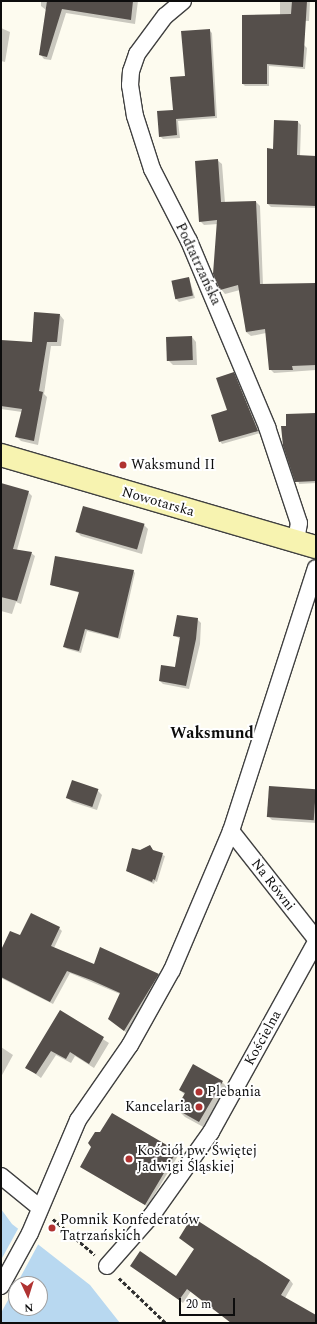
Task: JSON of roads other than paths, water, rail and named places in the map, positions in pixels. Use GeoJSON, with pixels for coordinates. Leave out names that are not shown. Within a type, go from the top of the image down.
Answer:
{"type":"FeatureCollection","features":[{"type":"Feature","properties":{"kind":"street","name":"Podtatrzańska"},"geometry":{"type":"LineString","coordinates":[[183,1],[165,16],[137,54],[131,71],[130,85],[135,116],[152,170],[189,241],[267,427],[306,544]]}},
{"type":"Feature","properties":{"kind":"street","name":"Nowotarska"},"geometry":{"type":"LineString","coordinates":[[1,455],[306,544]]}},
{"type":"Feature","properties":{"kind":"street"},"geometry":{"type":"LineString","coordinates":[[1,1286],[30,1233],[39,1207],[78,1120],[130,1045],[172,970],[231,831],[316,568]]}},
{"type":"Feature","properties":{"kind":"street","name":"Na Równi"},"geometry":{"type":"LineString","coordinates":[[231,831],[316,939]]}},
{"type":"Feature","properties":{"kind":"street","name":"Kościelna"},"geometry":{"type":"LineString","coordinates":[[107,1266],[152,1215],[211,1132],[316,942]]}},
{"type":"Feature","properties":{"kind":"street"},"geometry":{"type":"LineString","coordinates":[[1,1176],[39,1207]]}},
{"type":"Feature","properties":{"kind":"water"},"geometry":{"type":"Polygon","coordinates":[[[1,1209],[12,1224],[90,1285],[120,1323],[1,1323],[1,1209]]]}},
{"type":"Feature","properties":{"kind":"place","name":"Waksmund II"},"geometry":{"type":"Point","coordinates":[123,465]}},
{"type":"Feature","properties":{"kind":"place","name":"Plebania"},"geometry":{"type":"Point","coordinates":[199,1092]}},
{"type":"Feature","properties":{"kind":"place","name":"Kancelaria"},"geometry":{"type":"Point","coordinates":[199,1107]}},
{"type":"Feature","properties":{"kind":"place","name":"Kościół pw. Świętej Jadwigi Śląskiej"},"geometry":{"type":"Point","coordinates":[129,1159]}},
{"type":"Feature","properties":{"kind":"place","name":"Pomnik Konfederatów Tatrzańskich"},"geometry":{"type":"Point","coordinates":[52,1228]}},
{"type":"Feature","properties":{"kind":"district","name":"Waksmund"},"geometry":{"type":"Point","coordinates":[212,733]}}]}
